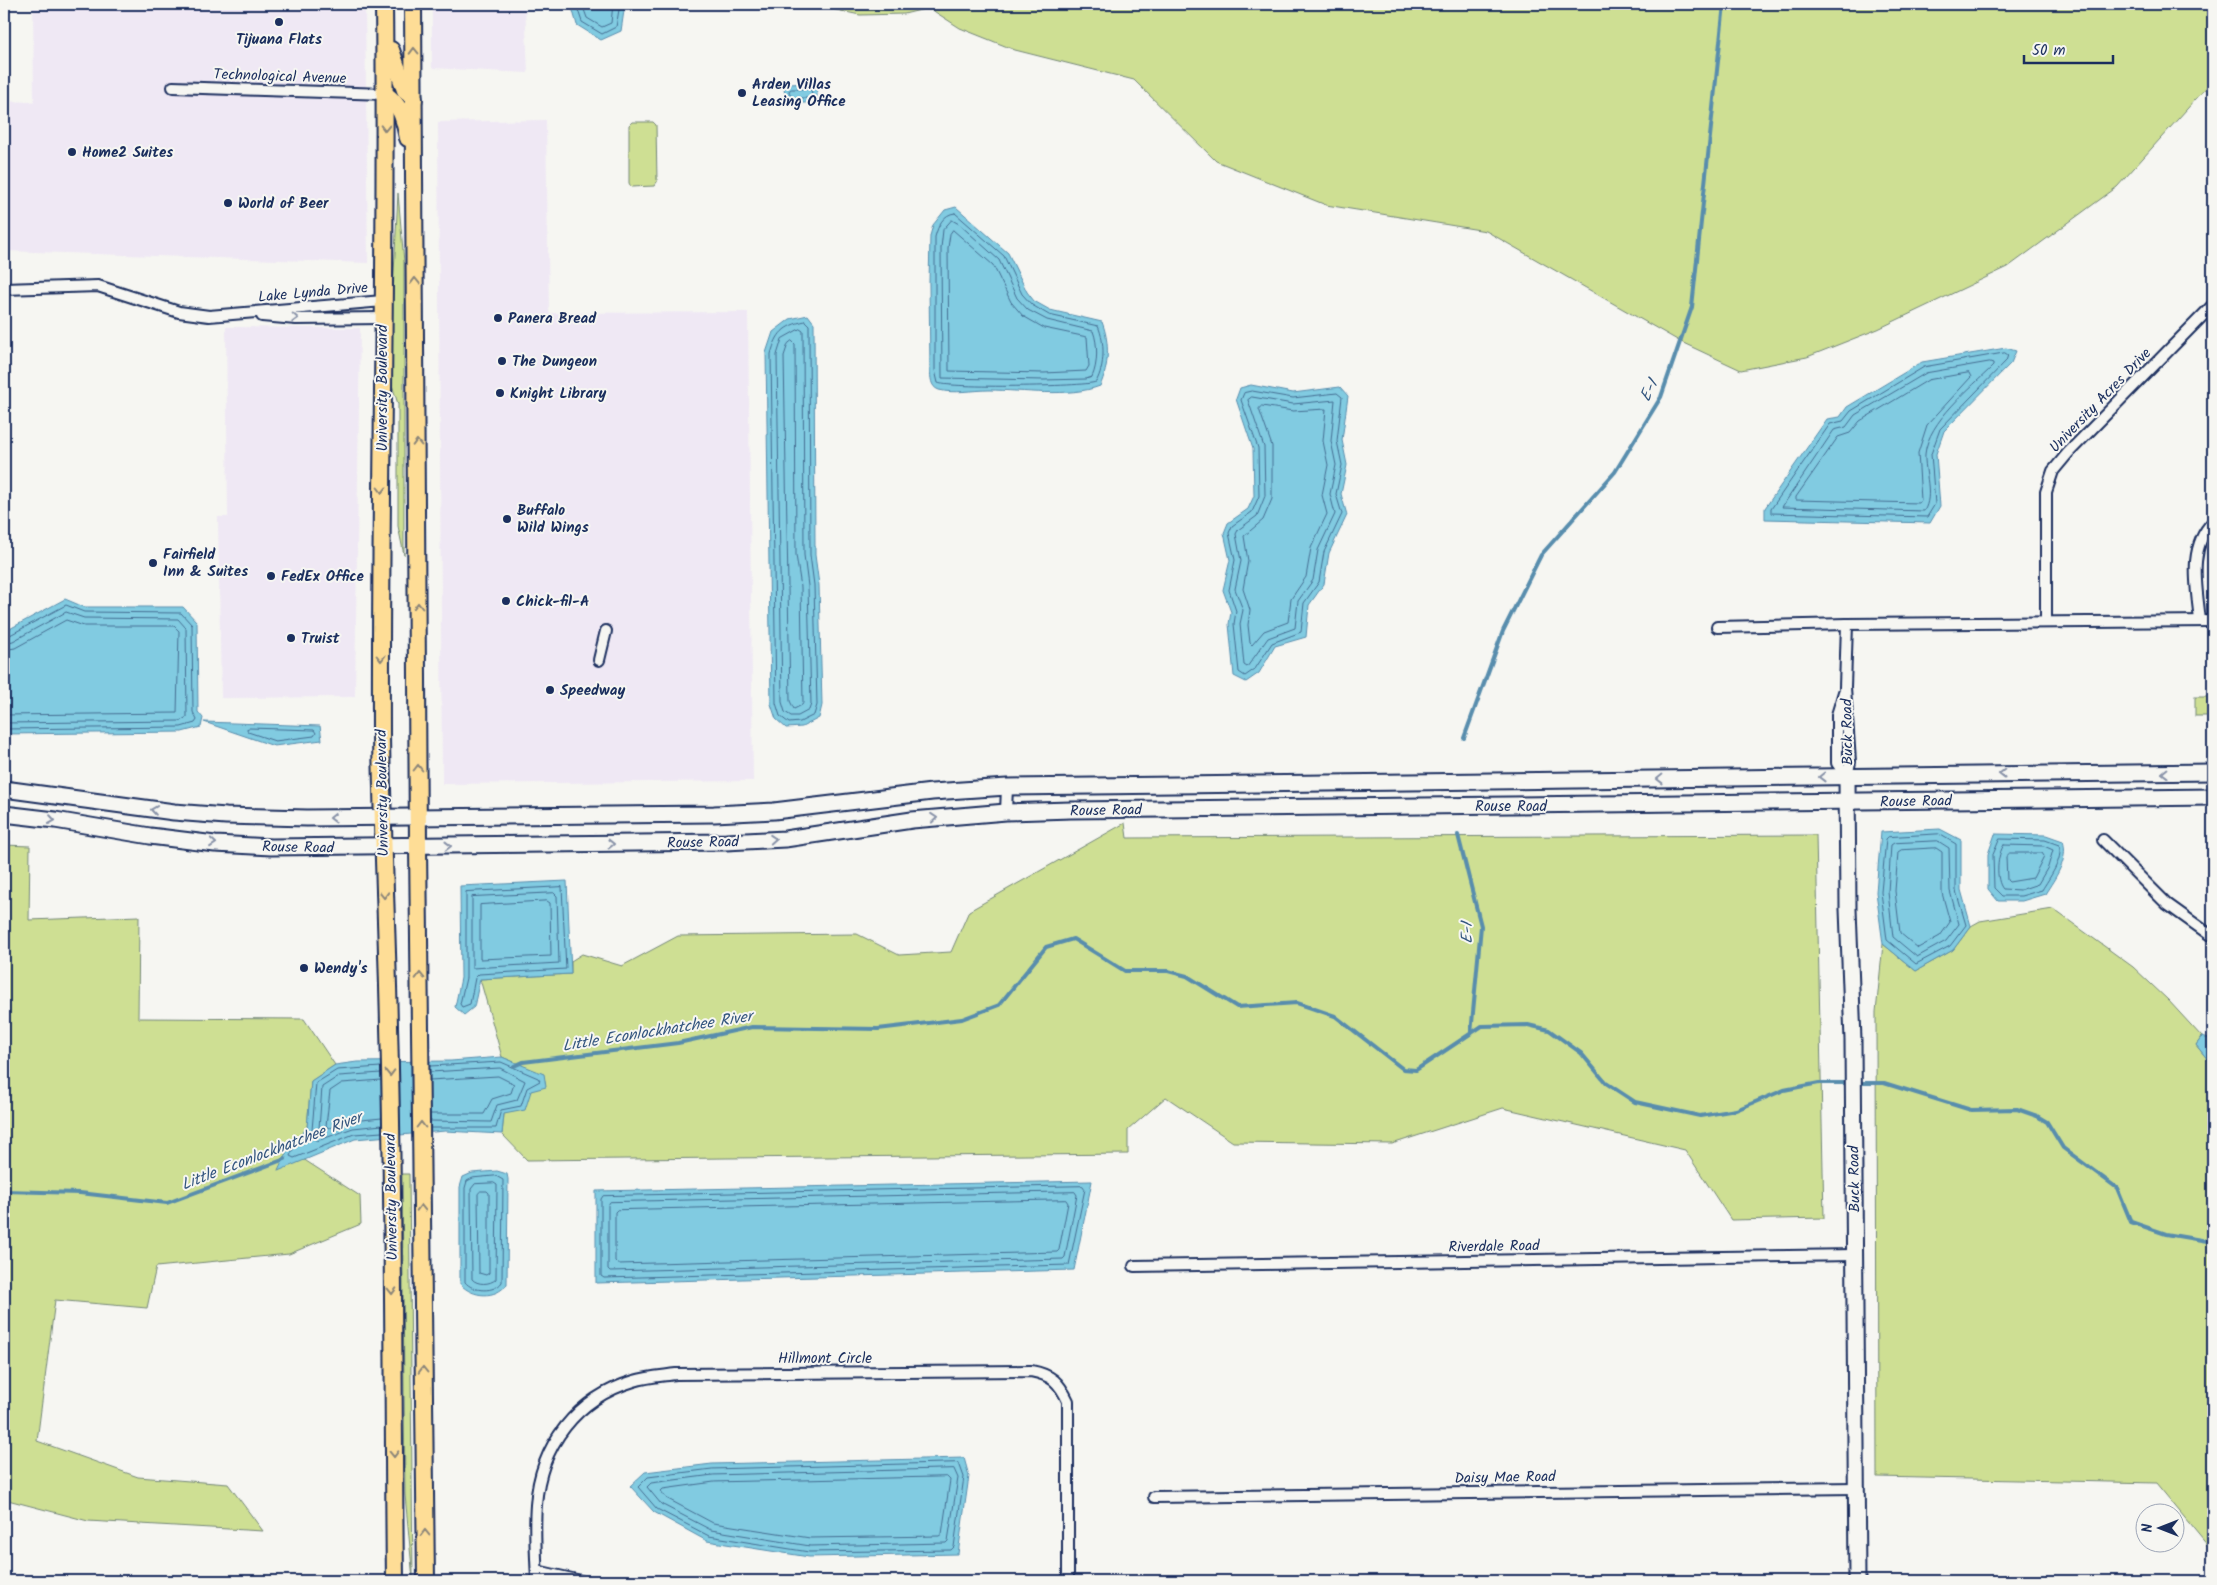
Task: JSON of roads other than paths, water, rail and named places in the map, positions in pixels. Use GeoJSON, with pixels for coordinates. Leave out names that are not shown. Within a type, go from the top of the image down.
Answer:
{"type":"FeatureCollection","features":[{"type":"Feature","properties":{"kind":"main road","name":"University Boulevard"},"geometry":{"type":"LineString","coordinates":[[384,4],[386,94],[382,318],[382,847],[389,1025],[395,1581]]}},
{"type":"Feature","properties":{"kind":"main road","name":"University Boulevard"},"geometry":{"type":"LineString","coordinates":[[413,4],[418,846],[426,1581]]}},
{"type":"Feature","properties":{"kind":"main road"},"geometry":{"type":"LineString","coordinates":[[384,27],[396,70],[405,90],[414,99]]}},
{"type":"Feature","properties":{"kind":"main road"},"geometry":{"type":"LineString","coordinates":[[386,94],[394,100],[402,111],[415,172]]}},
{"type":"Feature","properties":{"kind":"street","name":"Technological Avenue"},"geometry":{"type":"LineString","coordinates":[[173,87],[386,94]]}},
{"type":"Feature","properties":{"kind":"street","name":"Lake Lynda Drive"},"geometry":{"type":"LineString","coordinates":[[4,289],[98,286],[179,312],[209,316],[383,301]]}},
{"type":"Feature","properties":{"kind":"street","name":"University Acres Drive"},"geometry":{"type":"LineString","coordinates":[[2046,622],[2046,492],[2053,471],[2068,453],[2213,305]]}},
{"type":"Feature","properties":{"kind":"street","name":"Lake Lynda Drive"},"geometry":{"type":"LineString","coordinates":[[246,314],[296,319],[382,318]]}},
{"type":"Feature","properties":{"kind":"street"},"geometry":{"type":"LineString","coordinates":[[2200,621],[2195,562],[2198,544],[2213,522]]}},
{"type":"Feature","properties":{"kind":"street"},"geometry":{"type":"LineString","coordinates":[[1718,627],[2213,621]]}},
{"type":"Feature","properties":{"kind":"street","name":"Buck Road"},"geometry":{"type":"LineString","coordinates":[[1847,624],[1845,687],[1850,762],[1847,777],[1847,802],[1848,909],[1853,1040],[1857,1581]]}},
{"type":"Feature","properties":{"kind":"street"},"geometry":{"type":"LineString","coordinates":[[599,660],[606,631]]}},
{"type":"Feature","properties":{"kind":"street","name":"Buck Road"},"geometry":{"type":"LineString","coordinates":[[1845,687],[1837,715],[1837,763],[1847,777]]}},
{"type":"Feature","properties":{"kind":"street"},"geometry":{"type":"LineString","coordinates":[[1837,715],[1848,715]]}},
{"type":"Feature","properties":{"kind":"street","name":"Rouse Road"},"geometry":{"type":"LineString","coordinates":[[4,789],[174,812],[226,816],[418,817],[765,812],[932,792],[1007,787],[2213,772]]}},
{"type":"Feature","properties":{"kind":"street"},"geometry":{"type":"LineString","coordinates":[[1006,812],[1007,787]]}},
{"type":"Feature","properties":{"kind":"street","name":"Rouse Road"},"geometry":{"type":"LineString","coordinates":[[4,814],[214,844],[303,848],[726,842],[785,838],[912,820],[1006,812],[2213,797]]}},
{"type":"Feature","properties":{"kind":"street"},"geometry":{"type":"LineString","coordinates":[[2103,840],[2167,904],[2213,937]]}},
{"type":"Feature","properties":{"kind":"street","name":"Riverdale Road"},"geometry":{"type":"LineString","coordinates":[[1134,1266],[1854,1255]]}},
{"type":"Feature","properties":{"kind":"street","name":"Hillmont Circle"},"geometry":{"type":"LineString","coordinates":[[537,1576],[536,1504],[542,1468],[556,1438],[577,1412],[603,1395],[634,1381],[676,1374],[1031,1371],[1046,1374],[1061,1386],[1068,1401],[1068,1581]]}},
{"type":"Feature","properties":{"kind":"street","name":"Daisy Mae Road"},"geometry":{"type":"LineString","coordinates":[[1154,1497],[1857,1488]]}},
{"type":"Feature","properties":{"kind":"street"},"geometry":{"type":"LineString","coordinates":[[537,1576],[581,1581]]}},
{"type":"Feature","properties":{"kind":"water"},"geometry":{"type":"Polygon","coordinates":[[[571,4],[625,4],[621,31],[601,40],[577,25],[571,4]]]}},
{"type":"Feature","properties":{"kind":"water"},"geometry":{"type":"Polygon","coordinates":[[[813,83],[817,88],[817,97],[814,103],[789,103],[785,98],[784,87],[788,84],[813,83]]]}},
{"type":"Feature","properties":{"kind":"water"},"geometry":{"type":"Polygon","coordinates":[[[956,207],[1008,253],[1027,292],[1034,301],[1050,310],[1102,322],[1107,346],[1107,362],[1100,386],[1088,390],[1060,393],[989,390],[951,392],[934,387],[931,382],[930,370],[930,236],[933,225],[945,210],[956,207]]]}},
{"type":"Feature","properties":{"kind":"water"},"geometry":{"type":"Polygon","coordinates":[[[808,315],[814,323],[815,555],[819,585],[822,705],[819,718],[802,727],[786,728],[776,719],[771,704],[766,353],[773,332],[790,319],[808,315]]]}},
{"type":"Feature","properties":{"kind":"water"},"geometry":{"type":"Polygon","coordinates":[[[2006,348],[2016,351],[2011,363],[1944,431],[1936,454],[1940,506],[1930,523],[1765,519],[1765,508],[1827,419],[1840,417],[1847,407],[1922,362],[2006,348]]]}},
{"type":"Feature","properties":{"kind":"water"},"geometry":{"type":"Polygon","coordinates":[[[1251,385],[1293,393],[1340,387],[1348,396],[1342,440],[1347,465],[1341,494],[1347,515],[1329,553],[1324,584],[1309,605],[1306,637],[1275,646],[1259,673],[1246,682],[1234,676],[1229,624],[1231,612],[1223,590],[1230,560],[1224,533],[1228,523],[1248,509],[1254,496],[1253,449],[1236,399],[1240,388],[1251,385]]]}},
{"type":"Feature","properties":{"kind":"water"},"geometry":{"type":"Polygon","coordinates":[[[65,599],[84,607],[183,607],[197,622],[198,712],[203,718],[201,727],[182,732],[4,734],[4,632],[65,599]]]}},
{"type":"Feature","properties":{"kind":"water"},"geometry":{"type":"Polygon","coordinates":[[[204,722],[320,726],[322,740],[274,746],[204,722]]]}},
{"type":"Feature","properties":{"kind":"water"},"geometry":{"type":"Polygon","coordinates":[[[1940,829],[1961,840],[1961,890],[1971,926],[1953,950],[1916,971],[1883,944],[1876,892],[1881,832],[1940,829]]]}},
{"type":"Feature","properties":{"kind":"water"},"geometry":{"type":"Polygon","coordinates":[[[1995,834],[2046,835],[2063,841],[2063,862],[2045,894],[2022,901],[1998,901],[1988,889],[1988,854],[1995,834]]]}},
{"type":"Feature","properties":{"kind":"water"},"geometry":{"type":"Polygon","coordinates":[[[567,881],[571,974],[480,979],[474,1007],[464,1015],[455,1007],[461,978],[460,886],[567,881]]]}},
{"type":"Feature","properties":{"kind":"water"},"geometry":{"type":"Polygon","coordinates":[[[2202,1037],[2213,1040],[2213,1066],[2196,1045],[2202,1037]]]}},
{"type":"Feature","properties":{"kind":"water"},"geometry":{"type":"Polygon","coordinates":[[[502,1057],[544,1074],[546,1087],[531,1091],[525,1110],[504,1114],[502,1134],[445,1131],[355,1139],[278,1171],[289,1146],[307,1128],[311,1081],[335,1065],[357,1062],[451,1061],[502,1057]]]}},
{"type":"Feature","properties":{"kind":"water"},"geometry":{"type":"Polygon","coordinates":[[[497,1171],[507,1174],[508,1179],[507,1284],[497,1292],[484,1295],[471,1292],[460,1284],[460,1187],[463,1177],[472,1173],[497,1171]]]}},
{"type":"Feature","properties":{"kind":"water"},"geometry":{"type":"Polygon","coordinates":[[[1092,1181],[1074,1270],[596,1283],[596,1191],[1092,1181]]]}},
{"type":"Feature","properties":{"kind":"water"},"geometry":{"type":"Polygon","coordinates":[[[964,1458],[969,1476],[958,1554],[809,1557],[707,1541],[654,1512],[630,1486],[645,1472],[712,1464],[964,1458]]]}},
{"type":"Feature","properties":{"kind":"waterway","name":"E-1"},"geometry":{"type":"LineString","coordinates":[[1464,738],[1503,631],[1541,555],[1615,472],[1661,397],[1692,307],[1724,4]]}},
{"type":"Feature","properties":{"kind":"waterway","name":"E-1"},"geometry":{"type":"LineString","coordinates":[[1458,835],[1481,926],[1471,1034]]}},
{"type":"Feature","properties":{"kind":"waterway","name":"Little Econlockhatchee River"},"geometry":{"type":"LineString","coordinates":[[514,1066],[523,1062],[678,1043],[752,1027],[878,1029],[962,1019],[999,1005],[1046,947],[1073,939],[1125,971],[1168,971],[1187,976],[1237,1007],[1297,1003],[1335,1016],[1403,1069],[1416,1070],[1482,1026],[1528,1025],[1549,1030],[1581,1053],[1606,1083],[1635,1102],[1700,1116],[1736,1110],[1784,1090],[1819,1083],[1849,1083]]}},
{"type":"Feature","properties":{"kind":"waterway","name":"Little Econlockhatchee River"},"geometry":{"type":"LineString","coordinates":[[1856,1083],[1884,1083],[1971,1110],[2017,1109],[2037,1116],[2047,1122],[2063,1148],[2117,1188],[2131,1222],[2166,1234],[2213,1242]]}},
{"type":"Feature","properties":{"kind":"waterway","name":"Little Econlockhatchee River"},"geometry":{"type":"LineString","coordinates":[[4,1191],[80,1193],[167,1203],[285,1159]]}},
{"type":"Feature","properties":{"kind":"place","name":"Tijuana Flats"},"geometry":{"type":"Point","coordinates":[279,22]}},
{"type":"Feature","properties":{"kind":"place","name":"Arden Villas Leasing Office"},"geometry":{"type":"Point","coordinates":[742,93]}},
{"type":"Feature","properties":{"kind":"place","name":"Home2 Suites"},"geometry":{"type":"Point","coordinates":[72,152]}},
{"type":"Feature","properties":{"kind":"place","name":"World of Beer"},"geometry":{"type":"Point","coordinates":[228,203]}},
{"type":"Feature","properties":{"kind":"place","name":"Panera Bread"},"geometry":{"type":"Point","coordinates":[498,318]}},
{"type":"Feature","properties":{"kind":"place","name":"The Dungeon"},"geometry":{"type":"Point","coordinates":[502,361]}},
{"type":"Feature","properties":{"kind":"place","name":"Knight Library"},"geometry":{"type":"Point","coordinates":[500,393]}},
{"type":"Feature","properties":{"kind":"place","name":"Buffalo Wild Wings"},"geometry":{"type":"Point","coordinates":[507,519]}},
{"type":"Feature","properties":{"kind":"place","name":"Fairfield Inn & Suites"},"geometry":{"type":"Point","coordinates":[153,563]}},
{"type":"Feature","properties":{"kind":"place","name":"FedEx Office"},"geometry":{"type":"Point","coordinates":[271,576]}},
{"type":"Feature","properties":{"kind":"place","name":"Chick-fil-A"},"geometry":{"type":"Point","coordinates":[506,601]}},
{"type":"Feature","properties":{"kind":"place","name":"Truist"},"geometry":{"type":"Point","coordinates":[291,638]}},
{"type":"Feature","properties":{"kind":"place","name":"Speedway"},"geometry":{"type":"Point","coordinates":[550,690]}},
{"type":"Feature","properties":{"kind":"place","name":"Wendy's"},"geometry":{"type":"Point","coordinates":[304,968]}}]}
